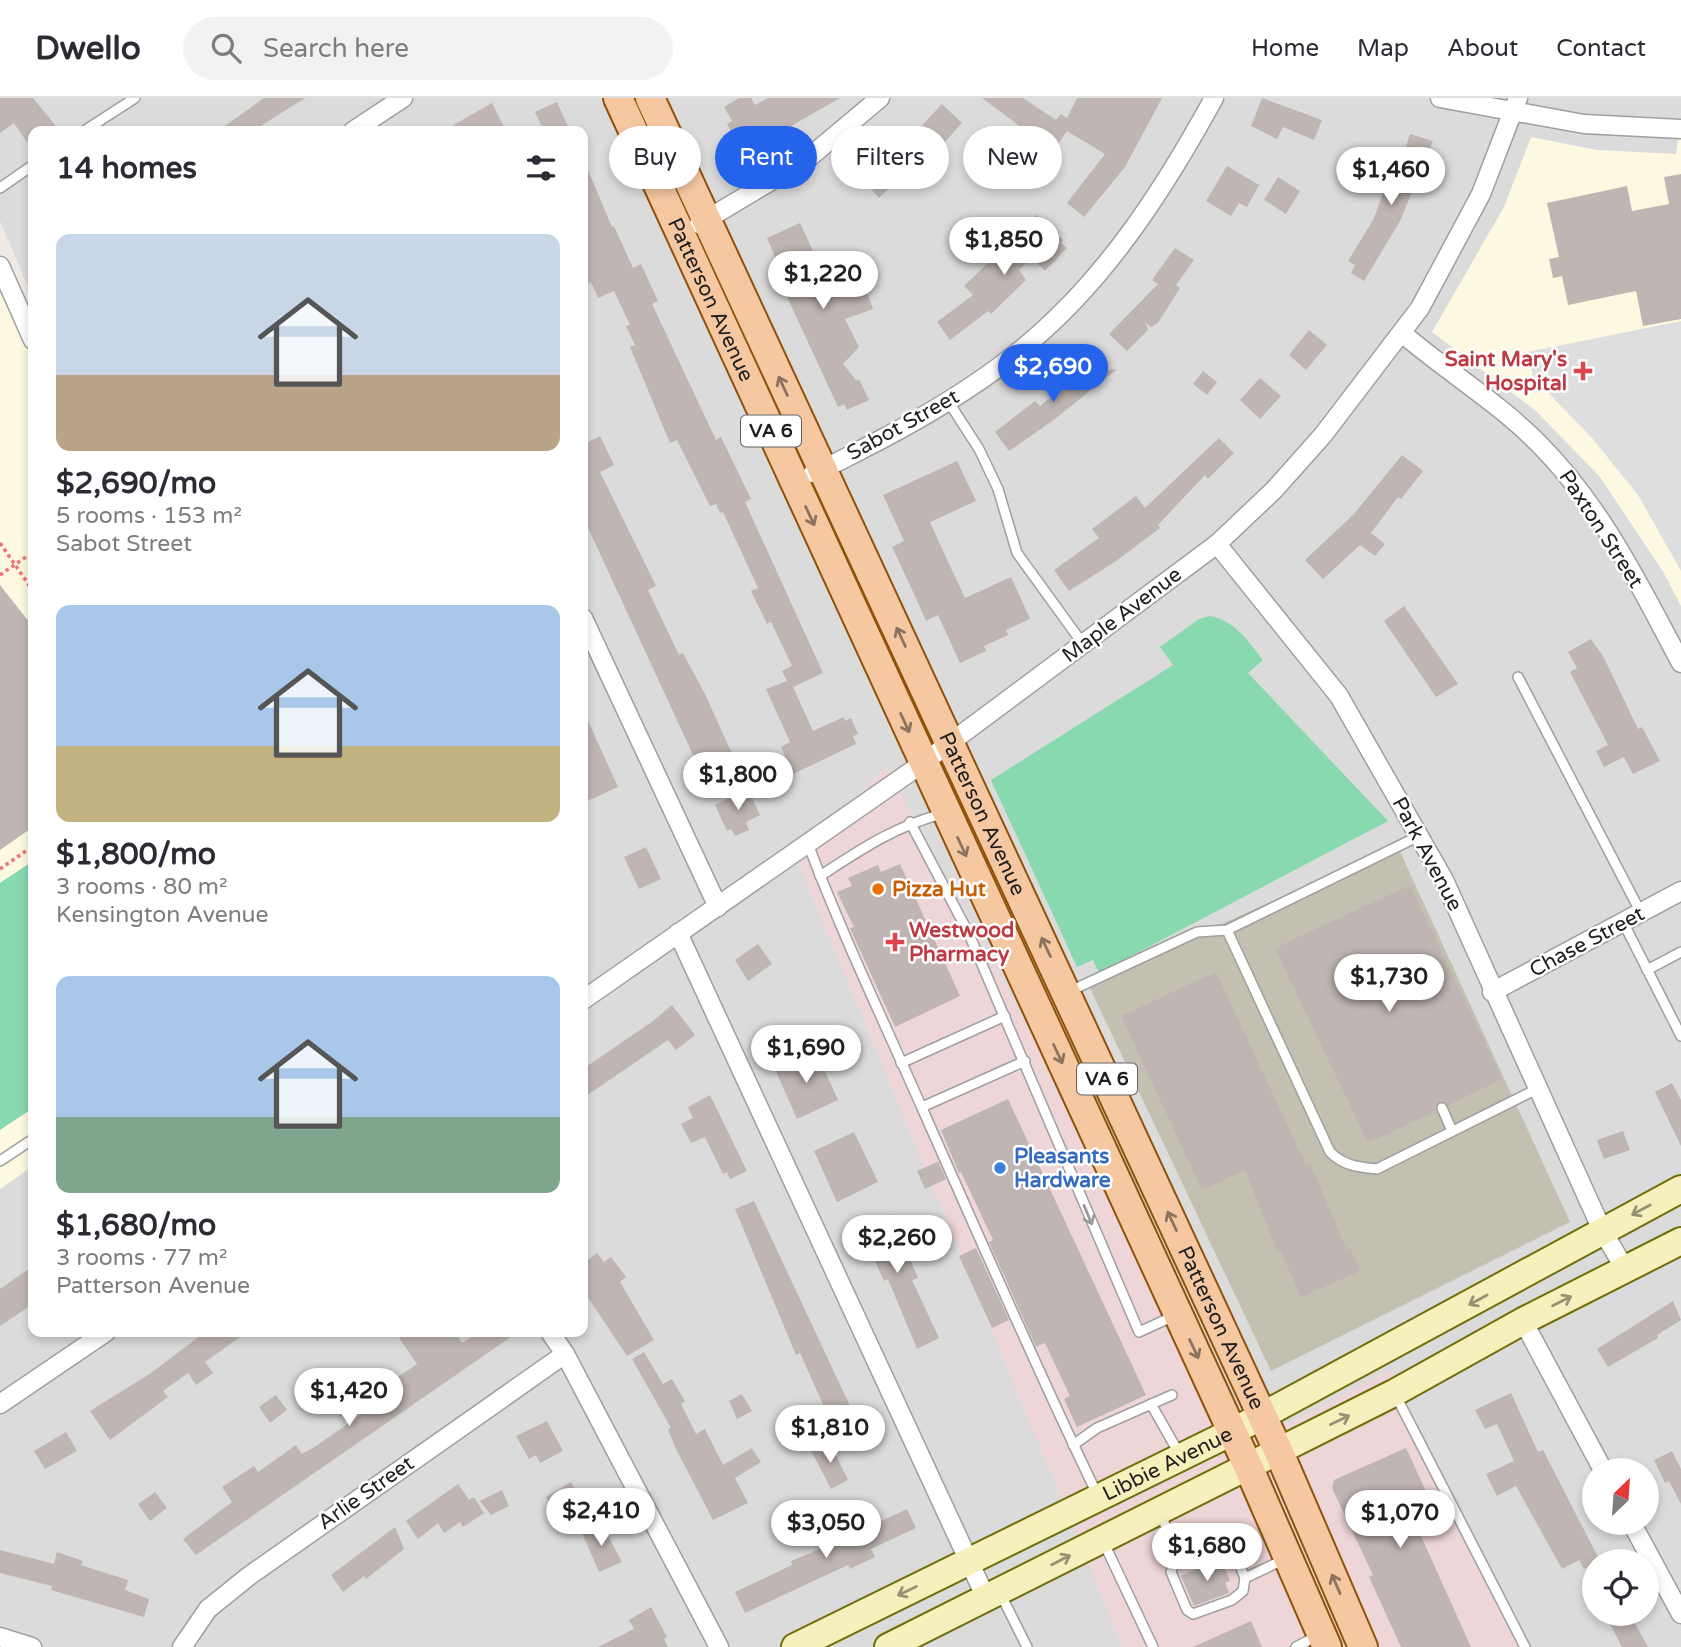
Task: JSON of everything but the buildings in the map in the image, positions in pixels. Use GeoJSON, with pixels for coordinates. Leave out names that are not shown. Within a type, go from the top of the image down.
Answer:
{"type":"FeatureCollection","features":[{"type":"Feature","properties":{"kind":"main road","name":"Patterson Avenue"},"geometry":{"type":"LineString","coordinates":[[618,98],[1233,1432],[1324,1641]]}},
{"type":"Feature","properties":{"kind":"main road","name":"Patterson Avenue"},"geometry":{"type":"LineString","coordinates":[[650,98],[1262,1416],[1363,1647]]}},
{"type":"Feature","properties":{"kind":"main road","name":"Libbie Avenue"},"geometry":{"type":"LineString","coordinates":[[795,1647],[1233,1432],[1411,1338],[1602,1230],[1681,1189]]}},
{"type":"Feature","properties":{"kind":"main road","name":"Libbie Avenue"},"geometry":{"type":"LineString","coordinates":[[888,1647],[1394,1393],[1523,1321],[1681,1241]]}},
{"type":"Feature","properties":{"kind":"street"},"geometry":{"type":"LineString","coordinates":[[362,126],[403,98]]}},
{"type":"Feature","properties":{"kind":"street"},"geometry":{"type":"LineString","coordinates":[[680,233],[806,160],[880,98]]}},
{"type":"Feature","properties":{"kind":"street","name":"Sabot Street"},"geometry":{"type":"LineString","coordinates":[[793,480],[822,469],[911,424],[982,379],[1037,337],[1084,288],[1152,202],[1214,98]]}},
{"type":"Feature","properties":{"kind":"street"},"geometry":{"type":"LineString","coordinates":[[1440,98],[1515,105],[1584,124],[1681,129]]}},
{"type":"Feature","properties":{"kind":"street","name":"Maple Avenue"},"geometry":{"type":"LineString","coordinates":[[588,996],[951,743],[1217,544],[1274,490],[1307,453],[1420,308],[1475,206],[1515,105]]}},
{"type":"Feature","properties":{"kind":"street"},"geometry":{"type":"LineString","coordinates":[[0,266],[28,329]]}},
{"type":"Feature","properties":{"kind":"street","name":"Paxton Street"},"geometry":{"type":"LineString","coordinates":[[1402,333],[1505,414],[1556,461],[1580,490],[1622,554],[1681,663]]}},
{"type":"Feature","properties":{"kind":"street","name":"Park Avenue"},"geometry":{"type":"LineString","coordinates":[[1217,544],[1339,696],[1444,880],[1492,992],[1602,1230],[1625,1269]]}},
{"type":"Feature","properties":{"kind":"street"},"geometry":{"type":"LineString","coordinates":[[588,629],[718,906]]}},
{"type":"Feature","properties":{"kind":"street","name":"Chase Street"},"geometry":{"type":"LineString","coordinates":[[1492,992],[1681,891]]}},
{"type":"Feature","properties":{"kind":"street"},"geometry":{"type":"LineString","coordinates":[[678,933],[968,1561],[993,1594]]}},
{"type":"Feature","properties":{"kind":"street"},"geometry":{"type":"LineString","coordinates":[[1523,1321],[1597,1458]]}},
{"type":"Feature","properties":{"kind":"street"},"geometry":{"type":"LineString","coordinates":[[0,1404],[99,1337]]}},
{"type":"Feature","properties":{"kind":"street"},"geometry":{"type":"LineString","coordinates":[[553,1337],[565,1354],[719,1647]]}},
{"type":"Feature","properties":{"kind":"street","name":"Arlie Street"},"geometry":{"type":"LineString","coordinates":[[182,1647],[208,1609],[249,1576],[565,1354]]}},
{"type":"Feature","properties":{"kind":"street"},"geometry":{"type":"LineString","coordinates":[[1638,1535],[1681,1615]]}},
{"type":"Feature","properties":{"kind":"street"},"geometry":{"type":"LineString","coordinates":[[0,1637],[32,1647]]}},
{"type":"Feature","properties":{"kind":"lane"},"geometry":{"type":"LineString","coordinates":[[92,126],[135,98]]}},
{"type":"Feature","properties":{"kind":"lane"},"geometry":{"type":"LineString","coordinates":[[0,188],[28,168]]}},
{"type":"Feature","properties":{"kind":"lane"},"geometry":{"type":"LineString","coordinates":[[948,401],[979,449],[998,489],[1017,554],[1083,644]]}},
{"type":"Feature","properties":{"kind":"lane"},"geometry":{"type":"LineString","coordinates":[[1518,677],[1641,913]]}},
{"type":"Feature","properties":{"kind":"lane"},"geometry":{"type":"LineString","coordinates":[[820,876],[876,838],[910,822],[946,813]]}},
{"type":"Feature","properties":{"kind":"lane"},"geometry":{"type":"LineString","coordinates":[[910,822],[969,934],[1139,1332],[1178,1314]]}},
{"type":"Feature","properties":{"kind":"lane"},"geometry":{"type":"LineString","coordinates":[[1067,993],[1196,932],[1227,930],[1419,836]]}},
{"type":"Feature","properties":{"kind":"lane"},"geometry":{"type":"LineString","coordinates":[[808,844],[843,936],[922,1107],[1031,1357],[1099,1498]]}},
{"type":"Feature","properties":{"kind":"lane"},"geometry":{"type":"LineString","coordinates":[[1623,922],[1681,1036]]}},
{"type":"Feature","properties":{"kind":"lane"},"geometry":{"type":"LineString","coordinates":[[1227,930],[1331,1152],[1339,1160],[1355,1167],[1377,1169],[1537,1089]]}},
{"type":"Feature","properties":{"kind":"lane"},"geometry":{"type":"LineString","coordinates":[[1647,970],[1681,952]]}},
{"type":"Feature","properties":{"kind":"lane"},"geometry":{"type":"LineString","coordinates":[[901,1063],[1005,1016]]}},
{"type":"Feature","properties":{"kind":"lane"},"geometry":{"type":"LineString","coordinates":[[922,1107],[1025,1061]]}},
{"type":"Feature","properties":{"kind":"lane"},"geometry":{"type":"LineString","coordinates":[[1442,1108],[1452,1131]]}},
{"type":"Feature","properties":{"kind":"lane"},"geometry":{"type":"LineString","coordinates":[[0,1161],[28,1142]]}},
{"type":"Feature","properties":{"kind":"lane"},"geometry":{"type":"LineString","coordinates":[[1394,1393],[1525,1647]]}},
{"type":"Feature","properties":{"kind":"lane"},"geometry":{"type":"LineString","coordinates":[[1073,1445],[1097,1428],[1172,1395]]}},
{"type":"Feature","properties":{"kind":"lane"},"geometry":{"type":"LineString","coordinates":[[1152,1405],[1181,1457]]}},
{"type":"Feature","properties":{"kind":"lane"},"geometry":{"type":"LineString","coordinates":[[1159,1510],[1177,1556],[1171,1572],[1187,1611],[1193,1614],[1232,1600],[1243,1591],[1245,1578],[1227,1534],[1177,1556]]}},
{"type":"Feature","properties":{"kind":"lane"},"geometry":{"type":"LineString","coordinates":[[1103,1539],[1153,1647]]}},
{"type":"Feature","properties":{"kind":"lane"},"geometry":{"type":"LineString","coordinates":[[1245,1578],[1288,1558]]}},
{"type":"Feature","properties":{"kind":"lane"},"geometry":{"type":"LineString","coordinates":[[993,1594],[1027,1647]]}},
{"type":"Feature","properties":{"kind":"lane"},"geometry":{"type":"LineString","coordinates":[[1296,1647],[1324,1641]]}},
{"type":"Feature","properties":{"kind":"path"},"geometry":{"type":"LineString","coordinates":[[0,543],[28,584]]}},
{"type":"Feature","properties":{"kind":"path"},"geometry":{"type":"LineString","coordinates":[[0,575],[28,556]]}},
{"type":"Feature","properties":{"kind":"path"},"geometry":{"type":"LineString","coordinates":[[0,869],[28,849]]}},
{"type":"Feature","properties":{"kind":"shaded area"},"geometry":{"type":"Polygon","coordinates":[[[0,98],[1681,98],[1681,1647],[1527,1647],[1256,1442],[886,768],[796,856],[1123,1647],[0,1647],[0,1189],[28,1169],[28,1337],[588,1337],[588,126],[28,126],[28,286],[0,221],[0,98]]]}},
{"type":"Feature","properties":{"kind":"shaded area","name":"Saint Mary's Hospital"},"geometry":{"type":"Polygon","coordinates":[[[1681,117],[1681,606],[1664,573],[1600,477],[1536,411],[1432,332],[1504,207],[1531,137],[1597,150],[1676,154],[1681,117]]]}},
{"type":"Feature","properties":{"kind":"shaded area"},"geometry":{"type":"Polygon","coordinates":[[[0,287],[28,349],[28,1169],[0,1189],[0,287]]]}},
{"type":"Feature","properties":{"kind":"shaded area"},"geometry":{"type":"Polygon","coordinates":[[[1681,321],[1681,571],[1638,495],[1592,438],[1533,377],[1528,352],[1681,321]]]}},
{"type":"Feature","properties":{"kind":"shaded area"},"geometry":{"type":"Polygon","coordinates":[[[886,767],[1255,1441],[1390,1370],[1527,1647],[1123,1647],[796,856],[886,767]]]}},
{"type":"Feature","properties":{"kind":"shaded area"},"geometry":{"type":"Polygon","coordinates":[[[1397,845],[1570,1222],[1271,1371],[1088,984],[1397,845]]]}},
{"type":"Feature","properties":{"kind":"green space"},"geometry":{"type":"Polygon","coordinates":[[[1210,616],[1227,622],[1246,639],[1263,660],[1248,673],[1388,821],[1099,973],[1093,960],[1077,967],[991,780],[1173,665],[1160,647],[1199,619],[1210,616]]]}},
{"type":"Feature","properties":{"kind":"green space"},"geometry":{"type":"Polygon","coordinates":[[[28,864],[28,1111],[0,1130],[0,883],[28,864]]]}},
{"type":"Feature","properties":{"kind":"place","name":"Saint Mary's Hospital"},"geometry":{"type":"Point","coordinates":[1583,371]}},
{"type":"Feature","properties":{"kind":"place","name":"Pizza Hut"},"geometry":{"type":"Point","coordinates":[878,889]}},
{"type":"Feature","properties":{"kind":"place","name":"Westwood Pharmacy"},"geometry":{"type":"Point","coordinates":[895,942]}},
{"type":"Feature","properties":{"kind":"place","name":"Pleasants Hardware"},"geometry":{"type":"Point","coordinates":[1000,1168]}}]}
